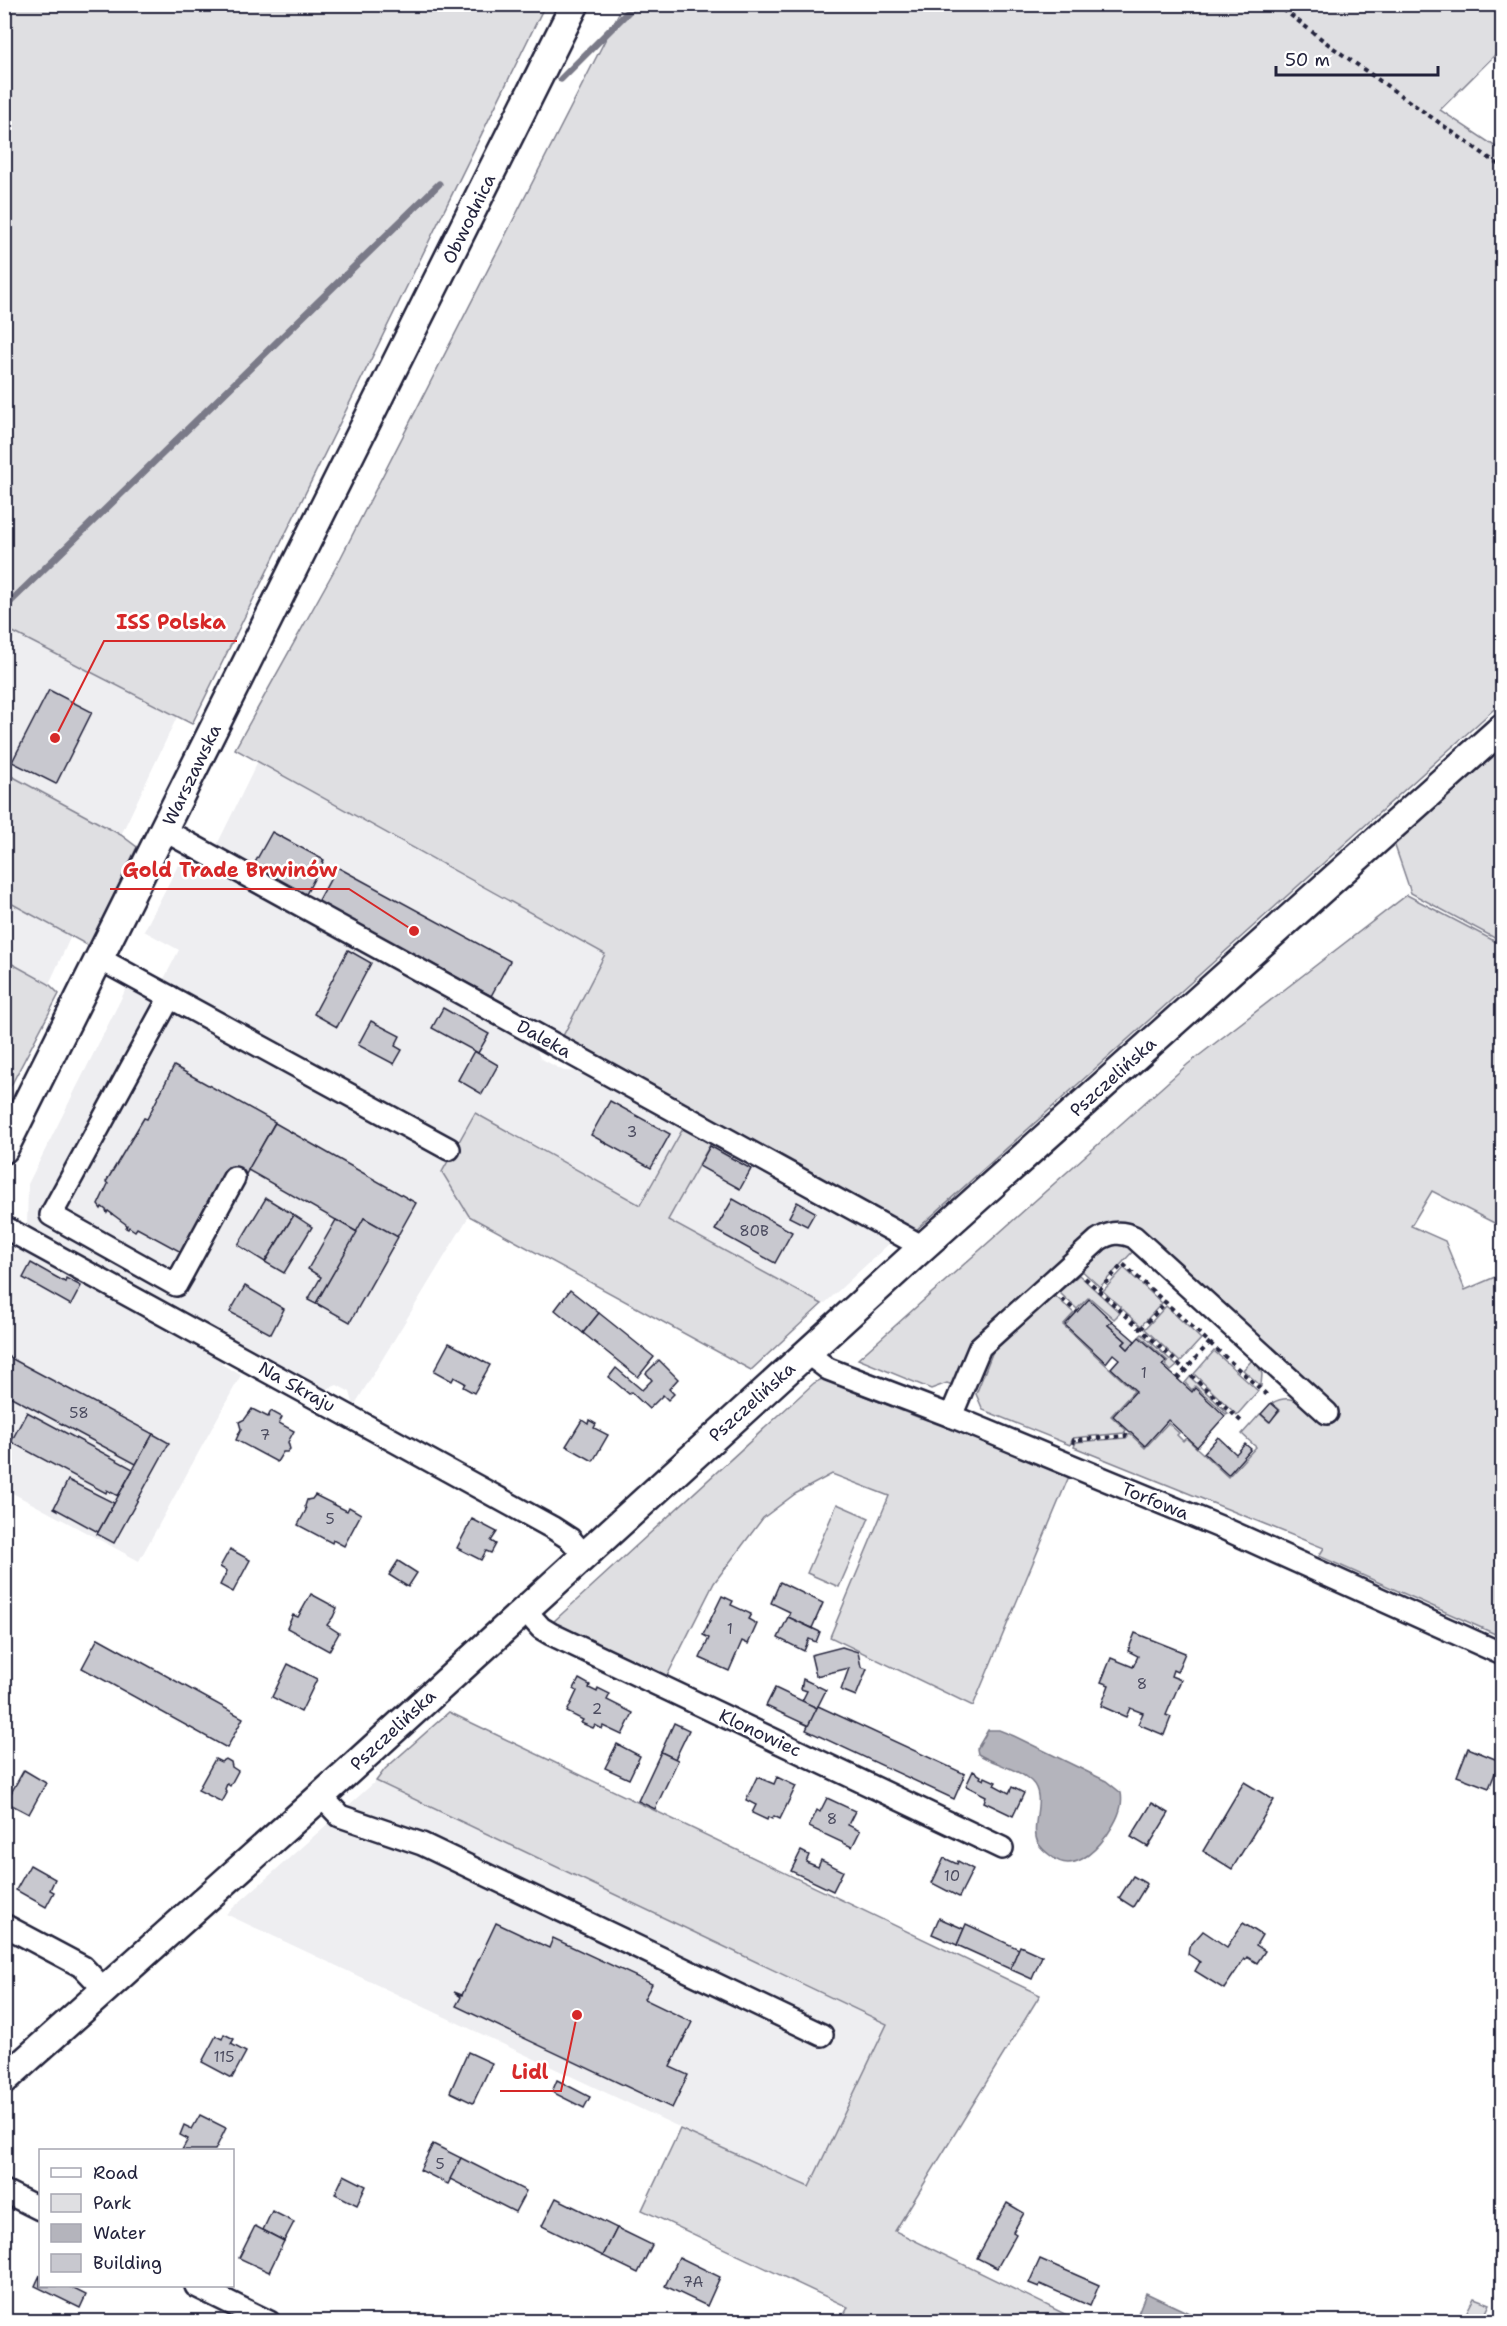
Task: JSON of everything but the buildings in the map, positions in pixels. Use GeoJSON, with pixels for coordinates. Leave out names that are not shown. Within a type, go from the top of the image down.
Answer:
{"type":"FeatureCollection","features":[{"type":"Feature","properties":{"kind":"main road","name":"Obwodnica"},"geometry":{"type":"LineString","coordinates":[[362,433],[575,4]]}},
{"type":"Feature","properties":{"kind":"main road","name":"Warszawska"},"geometry":{"type":"LineString","coordinates":[[4,1149],[362,433]]}},
{"type":"Feature","properties":{"kind":"main road","name":"Pszczelińska"},"geometry":{"type":"LineString","coordinates":[[4,2080],[321,1796],[923,1247],[1503,728]]}},
{"type":"Feature","properties":{"kind":"street","name":"Daleka"},"geometry":{"type":"LineString","coordinates":[[164,830],[923,1247]]}},
{"type":"Feature","properties":{"kind":"street"},"geometry":{"type":"LineString","coordinates":[[100,959],[449,1149]]}},
{"type":"Feature","properties":{"kind":"street"},"geometry":{"type":"LineString","coordinates":[[170,997],[51,1215],[176,1285],[234,1178]]}},
{"type":"Feature","properties":{"kind":"street","name":"Na Skraju"},"geometry":{"type":"LineString","coordinates":[[4,1227],[553,1528],[570,1539],[584,1555]]}},
{"type":"Feature","properties":{"kind":"street"},"geometry":{"type":"LineString","coordinates":[[951,1416],[980,1347],[1105,1235],[1121,1233],[1134,1237],[1327,1413]]}},
{"type":"Feature","properties":{"kind":"street","name":"Torfowa"},"geometry":{"type":"LineString","coordinates":[[807,1353],[828,1369],[951,1416],[1225,1529],[1503,1654]]}},
{"type":"Feature","properties":{"kind":"street","name":"Klonowiec"},"geometry":{"type":"LineString","coordinates":[[524,1609],[544,1631],[1002,1848]]}},
{"type":"Feature","properties":{"kind":"street"},"geometry":{"type":"LineString","coordinates":[[321,1796],[340,1816],[422,1844],[822,2035]]}},
{"type":"Feature","properties":{"kind":"street"},"geometry":{"type":"LineString","coordinates":[[4,1925],[83,1967],[104,1989]]}},
{"type":"Feature","properties":{"kind":"street"},"geometry":{"type":"LineString","coordinates":[[4,2191],[39,2208]]}},
{"type":"Feature","properties":{"kind":"street"},"geometry":{"type":"LineString","coordinates":[[198,2287],[269,2322]]}},
{"type":"Feature","properties":{"kind":"path"},"geometry":{"type":"LineString","coordinates":[[1276,4],[1332,48],[1503,167]]}},
{"type":"Feature","properties":{"kind":"path"},"geometry":{"type":"LineString","coordinates":[[1099,1290],[1124,1264],[1268,1395]]}},
{"type":"Feature","properties":{"kind":"path"},"geometry":{"type":"LineString","coordinates":[[1078,1271],[1242,1422]]}},
{"type":"Feature","properties":{"kind":"path"},"geometry":{"type":"LineString","coordinates":[[1141,1329],[1184,1283]]}},
{"type":"Feature","properties":{"kind":"path"},"geometry":{"type":"LineString","coordinates":[[1055,1292],[1077,1312]]}},
{"type":"Feature","properties":{"kind":"path"},"geometry":{"type":"LineString","coordinates":[[1177,1378],[1228,1323]]}},
{"type":"Feature","properties":{"kind":"path"},"geometry":{"type":"LineString","coordinates":[[1065,1464],[1074,1440],[1125,1436],[1129,1431]]}},
{"type":"Feature","properties":{"kind":"shaded area"},"geometry":{"type":"Polygon","coordinates":[[[4,628],[177,717],[121,835],[5,772],[4,628]]]}},
{"type":"Feature","properties":{"kind":"shaded area"},"geometry":{"type":"Polygon","coordinates":[[[258,761],[605,954],[563,1036],[544,1025],[536,1027],[214,851],[258,761]]]}},
{"type":"Feature","properties":{"kind":"shaded area"},"geometry":{"type":"Polygon","coordinates":[[[185,852],[533,1043],[540,1058],[564,1071],[587,1072],[685,1125],[640,1205],[474,1113],[442,1172],[469,1216],[354,1406],[350,1392],[337,1385],[325,1390],[27,1228],[28,1184],[128,985],[154,998],[179,950],[144,931],[185,852]]]}},
{"type":"Feature","properties":{"kind":"shaded area"},"geometry":{"type":"Polygon","coordinates":[[[4,900],[71,936],[49,984],[5,960],[4,900]]]}},
{"type":"Feature","properties":{"kind":"shaded area"},"geometry":{"type":"Polygon","coordinates":[[[712,1141],[892,1241],[823,1305],[668,1220],[712,1141]]]}},
{"type":"Feature","properties":{"kind":"shaded area"},"geometry":{"type":"Polygon","coordinates":[[[25,1249],[224,1358],[221,1364],[241,1375],[139,1561],[5,1489],[4,1254],[25,1249]]]}},
{"type":"Feature","properties":{"kind":"shaded area"},"geometry":{"type":"Polygon","coordinates":[[[376,1781],[887,2024],[809,2188],[226,1914],[376,1781]]]}},
{"type":"Feature","properties":{"kind":"green space"},"geometry":{"type":"Polygon","coordinates":[[[4,5],[545,5],[192,724],[5,628],[4,5]]]}},
{"type":"Feature","properties":{"kind":"green space"},"geometry":{"type":"Polygon","coordinates":[[[623,5],[1502,5],[1502,48],[1440,110],[1502,151],[1502,702],[915,1231],[752,1144],[563,1036],[605,954],[235,749],[336,567],[623,5]]]}},
{"type":"Feature","properties":{"kind":"green space"},"geometry":{"type":"Polygon","coordinates":[[[1502,749],[1502,942],[1411,893],[1394,843],[1502,749]]]}},
{"type":"Feature","properties":{"kind":"green space"},"geometry":{"type":"Polygon","coordinates":[[[4,772],[121,835],[137,847],[89,946],[5,900],[4,772]]]}},
{"type":"Feature","properties":{"kind":"green space"},"geometry":{"type":"Polygon","coordinates":[[[1407,895],[1502,945],[1502,1227],[1432,1191],[1411,1226],[1445,1241],[1465,1290],[1502,1274],[1502,1637],[1319,1556],[1324,1548],[1074,1447],[1076,1442],[1126,1438],[1130,1434],[1145,1448],[1168,1423],[1179,1433],[1177,1435],[1183,1441],[1186,1438],[1228,1477],[1256,1447],[1242,1434],[1260,1414],[1269,1422],[1280,1410],[1272,1403],[1281,1399],[1289,1399],[1306,1406],[1115,1224],[955,1386],[947,1383],[931,1389],[858,1359],[1188,1064],[1407,895]]]}},
{"type":"Feature","properties":{"kind":"green space"},"geometry":{"type":"Polygon","coordinates":[[[5,960],[49,984],[59,994],[5,1097],[5,960]]]}},
{"type":"Feature","properties":{"kind":"green space"},"geometry":{"type":"Polygon","coordinates":[[[475,1113],[640,1205],[685,1125],[712,1141],[668,1220],[822,1304],[751,1370],[469,1216],[442,1172],[475,1113]]]}},
{"type":"Feature","properties":{"kind":"green space"},"geometry":{"type":"Polygon","coordinates":[[[1116,1241],[1135,1249],[1100,1287],[1079,1268],[1098,1250],[1116,1241]]]}},
{"type":"Feature","properties":{"kind":"green space"},"geometry":{"type":"Polygon","coordinates":[[[1124,1268],[1162,1303],[1141,1326],[1103,1291],[1124,1268]]]}},
{"type":"Feature","properties":{"kind":"green space"},"geometry":{"type":"Polygon","coordinates":[[[1079,1275],[1120,1313],[1114,1319],[1089,1297],[1077,1309],[1059,1292],[1079,1275]]]}},
{"type":"Feature","properties":{"kind":"green space"},"geometry":{"type":"Polygon","coordinates":[[[1055,1296],[1074,1313],[1063,1325],[1134,1391],[1111,1416],[1126,1430],[1124,1433],[1073,1438],[1070,1445],[983,1410],[976,1394],[993,1351],[1055,1296]]]}},
{"type":"Feature","properties":{"kind":"green space"},"geometry":{"type":"Polygon","coordinates":[[[1166,1306],[1201,1339],[1180,1362],[1145,1329],[1166,1306]]]}},
{"type":"Feature","properties":{"kind":"green space"},"geometry":{"type":"Polygon","coordinates":[[[1142,1334],[1177,1366],[1171,1371],[1165,1365],[1168,1361],[1140,1336],[1142,1334]]]}},
{"type":"Feature","properties":{"kind":"green space"},"geometry":{"type":"Polygon","coordinates":[[[1214,1351],[1258,1391],[1237,1415],[1194,1374],[1214,1351]]]}},
{"type":"Feature","properties":{"kind":"green space"},"geometry":{"type":"Polygon","coordinates":[[[1254,1358],[1262,1374],[1261,1386],[1243,1370],[1254,1358]]]}},
{"type":"Feature","properties":{"kind":"green space"},"geometry":{"type":"Polygon","coordinates":[[[1190,1377],[1228,1413],[1226,1414],[1195,1386],[1192,1390],[1185,1383],[1190,1377]]]}},
{"type":"Feature","properties":{"kind":"green space"},"geometry":{"type":"Polygon","coordinates":[[[822,1379],[920,1418],[923,1414],[1070,1474],[973,1706],[830,1637],[889,1496],[832,1474],[795,1494],[763,1518],[714,1583],[667,1676],[553,1622],[814,1383],[822,1379]]]}},
{"type":"Feature","properties":{"kind":"green space"},"geometry":{"type":"Polygon","coordinates":[[[837,1504],[869,1518],[839,1587],[807,1573],[837,1504]]]}},
{"type":"Feature","properties":{"kind":"green space"},"geometry":{"type":"Polygon","coordinates":[[[449,1712],[1040,1995],[895,2231],[1079,2321],[841,2321],[848,2307],[642,2210],[680,2129],[809,2187],[887,2024],[376,1781],[385,1769],[449,1712]]]}},
{"type":"Feature","properties":{"kind":"green space"},"geometry":{"type":"Polygon","coordinates":[[[1474,2298],[1490,2304],[1482,2321],[1462,2321],[1474,2298]]]}},
{"type":"Feature","properties":{"kind":"water"},"geometry":{"type":"Polygon","coordinates":[[[988,1730],[999,1730],[1014,1736],[1106,1781],[1121,1793],[1120,1810],[1116,1820],[1096,1848],[1082,1859],[1067,1863],[1049,1855],[1041,1847],[1036,1836],[1038,1795],[1036,1788],[1031,1781],[1019,1773],[978,1754],[977,1749],[988,1730]]]}},
{"type":"Feature","properties":{"kind":"water"},"geometry":{"type":"Polygon","coordinates":[[[1146,2293],[1206,2321],[1135,2321],[1146,2293]]]}},
{"type":"Feature","properties":{"kind":"waterway"},"geometry":{"type":"LineString","coordinates":[[561,79],[636,4]]}},
{"type":"Feature","properties":{"kind":"waterway"},"geometry":{"type":"LineString","coordinates":[[4,608],[439,184]]}},
{"type":"Feature","properties":{"kind":"place","name":"ISS Polska"},"geometry":{"type":"Point","coordinates":[55,738]}},
{"type":"Feature","properties":{"kind":"place","name":"Gold Trade Brwinów"},"geometry":{"type":"Point","coordinates":[414,931]}},
{"type":"Feature","properties":{"kind":"place","name":"Lidl"},"geometry":{"type":"Point","coordinates":[577,2015]}}]}
